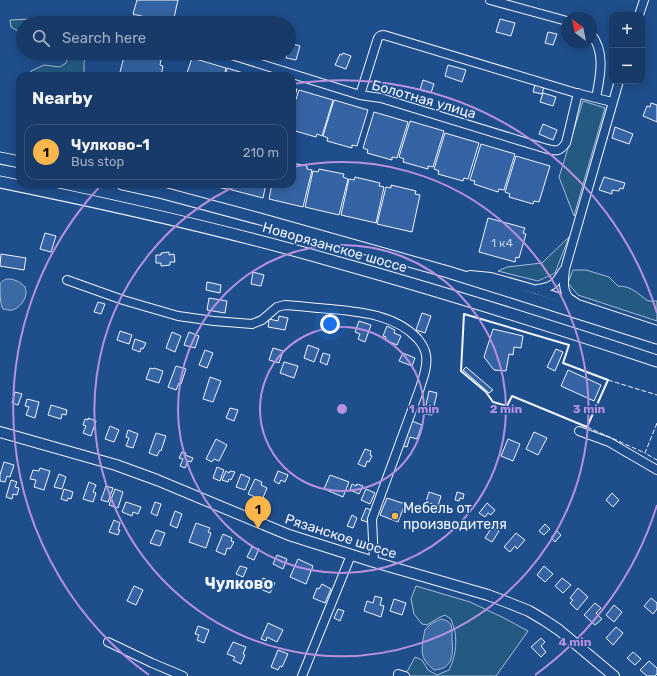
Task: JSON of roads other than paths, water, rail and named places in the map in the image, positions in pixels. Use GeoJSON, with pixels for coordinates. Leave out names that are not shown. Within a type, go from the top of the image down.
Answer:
{"type":"FeatureCollection","features":[{"type":"Feature","properties":{"kind":"highway"},"geometry":{"type":"LineString","coordinates":[[0,158],[16,161]]}},
{"type":"Feature","properties":{"kind":"highway","name":"Новорязанское шоссе"},"geometry":{"type":"LineString","coordinates":[[0,182],[16,185]]}},
{"type":"Feature","properties":{"kind":"highway","name":"Новорязанское шоссе"},"geometry":{"type":"LineString","coordinates":[[29,188],[106,204],[335,261],[531,320],[657,361]]}},
{"type":"Feature","properties":{"kind":"highway","name":"Новорязанское шоссе"},"geometry":{"type":"LineString","coordinates":[[140,188],[260,219],[448,272],[657,338]]}},
{"type":"Feature","properties":{"kind":"main road","name":"Рязанское шоссе"},"geometry":{"type":"LineString","coordinates":[[0,432],[116,465],[157,480],[289,535],[374,562],[488,595],[529,611],[559,630],[614,676]]}},
{"type":"Feature","properties":{"kind":"street"},"geometry":{"type":"LineString","coordinates":[[490,0],[561,19]]}},
{"type":"Feature","properties":{"kind":"street"},"geometry":{"type":"LineString","coordinates":[[640,12],[644,0]]}},
{"type":"Feature","properties":{"kind":"street"},"geometry":{"type":"LineString","coordinates":[[360,95],[376,41],[378,37],[384,35],[612,102]]}},
{"type":"Feature","properties":{"kind":"street"},"geometry":{"type":"LineString","coordinates":[[596,98],[601,67],[597,46]]}},
{"type":"Feature","properties":{"kind":"street","name":"Болотная улица"},"geometry":{"type":"LineString","coordinates":[[248,60],[286,72]]}},
{"type":"Feature","properties":{"kind":"street","name":"Болотная улица"},"geometry":{"type":"LineString","coordinates":[[296,75],[360,95],[381,98],[544,148],[557,150],[562,149],[566,143],[578,93]]}},
{"type":"Feature","properties":{"kind":"street"},"geometry":{"type":"LineString","coordinates":[[578,304],[569,298],[565,290],[563,281],[565,269],[618,84]]}},
{"type":"Feature","properties":{"kind":"street"},"geometry":{"type":"LineString","coordinates":[[537,290],[548,287],[558,280],[565,269]]}},
{"type":"Feature","properties":{"kind":"street"},"geometry":{"type":"LineString","coordinates":[[448,272],[491,278],[537,290],[657,330]]}},
{"type":"Feature","properties":{"kind":"street"},"geometry":{"type":"LineString","coordinates":[[66,280],[123,300],[178,316],[252,324],[262,320],[277,307],[285,305],[362,312],[377,315],[395,322],[413,334],[424,346],[427,356],[426,368],[372,519],[374,562]]}},
{"type":"Feature","properties":{"kind":"street"},"geometry":{"type":"LineString","coordinates":[[579,430],[608,442],[657,470]]}},
{"type":"Feature","properties":{"kind":"street"},"geometry":{"type":"LineString","coordinates":[[302,676],[351,555]]}},
{"type":"Feature","properties":{"kind":"street"},"geometry":{"type":"LineString","coordinates":[[108,642],[183,676]]}},
{"type":"Feature","properties":{"kind":"place","name":"Мебель от производителя"},"geometry":{"type":"Point","coordinates":[395,516]}},
{"type":"Feature","properties":{"kind":"place","name":"Чулково-1"},"geometry":{"type":"Point","coordinates":[258,529]}},
{"type":"Feature","properties":{"kind":"district","name":"Чулково"},"geometry":{"type":"Point","coordinates":[239,583]}}]}
